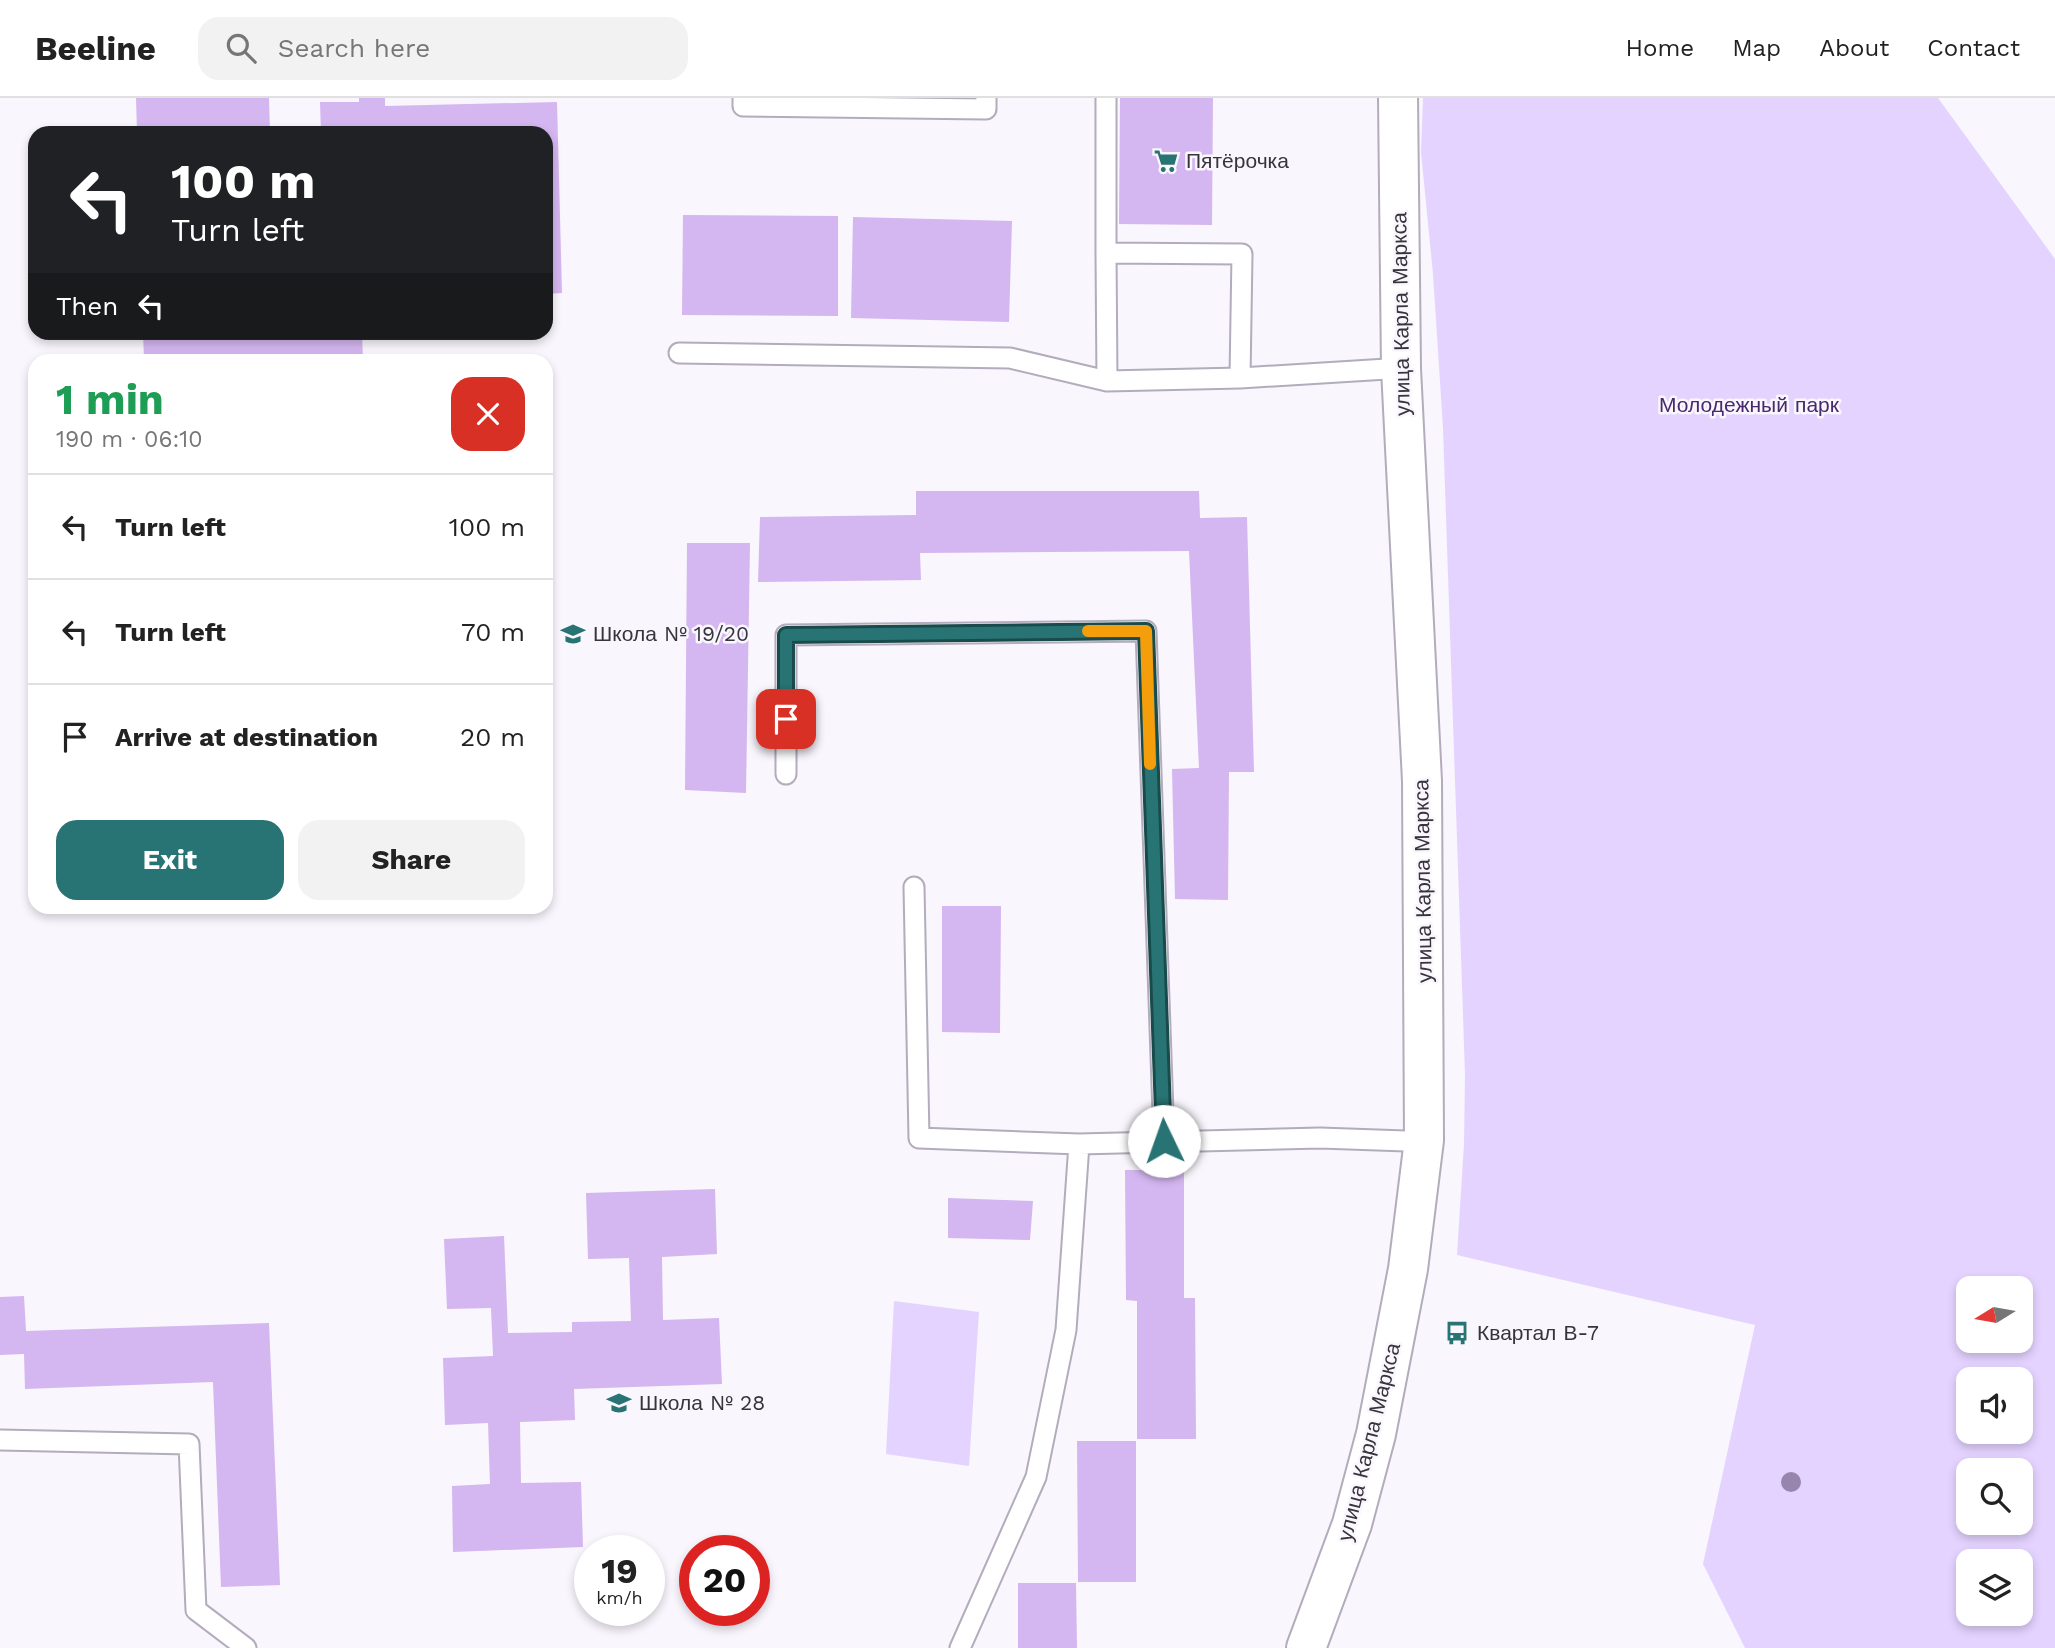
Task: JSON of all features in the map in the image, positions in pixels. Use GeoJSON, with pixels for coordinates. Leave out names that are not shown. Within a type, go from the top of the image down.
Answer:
{"type":"FeatureCollection","features":[{"type":"Feature","properties":{"kind":"street"},"geometry":{"type":"LineString","coordinates":[[1289,1648],[1318,1571],[1361,1424],[1406,1141],[1404,779],[1387,369],[1384,98]]}},
{"type":"Feature","properties":{"kind":"street","name":"улица Карла Маркса"},"geometry":{"type":"LineString","coordinates":[[1306,1648],[1352,1524],[1376,1434],[1408,1269],[1424,1140],[1422,781],[1401,369],[1398,98]]}},
{"type":"Feature","properties":{"kind":"lane"},"geometry":{"type":"LineString","coordinates":[[743,98],[743,106],[986,109],[986,98]]}},
{"type":"Feature","properties":{"kind":"lane"},"geometry":{"type":"LineString","coordinates":[[1106,98],[1107,381]]}},
{"type":"Feature","properties":{"kind":"lane"},"geometry":{"type":"LineString","coordinates":[[1106,253],[1242,254],[1240,378]]}},
{"type":"Feature","properties":{"kind":"lane"},"geometry":{"type":"LineString","coordinates":[[680,353],[1010,358],[1107,381],[1240,378],[1387,369]]}},
{"type":"Feature","properties":{"kind":"lane"},"geometry":{"type":"LineString","coordinates":[[786,774],[786,635],[1146,631],[1164,1141]]}},
{"type":"Feature","properties":{"kind":"lane"},"geometry":{"type":"LineString","coordinates":[[914,887],[919,1138],[1079,1144],[1320,1138],[1406,1141]]}},
{"type":"Feature","properties":{"kind":"lane"},"geometry":{"type":"LineString","coordinates":[[960,1648],[1036,1477],[1066,1330],[1079,1144]]}},
{"type":"Feature","properties":{"kind":"lane"},"geometry":{"type":"LineString","coordinates":[[0,1440],[189,1444],[196,1610],[244,1647]]}},
{"type":"Feature","properties":{"kind":"green space","name":"Молодежный парк"},"geometry":{"type":"Polygon","coordinates":[[[1423,98],[1938,98],[2055,259],[2055,1648],[1745,1648],[1703,1564],[1755,1325],[1457,1255],[1465,1074],[1443,428],[1433,274],[1421,152],[1423,98]]]}},
{"type":"Feature","properties":{"kind":"green space"},"geometry":{"type":"Polygon","coordinates":[[[894,1301],[979,1312],[969,1466],[886,1454],[894,1301]]]}},
{"type":"Feature","properties":{"kind":"building"},"geometry":{"type":"Polygon","coordinates":[[[136,98],[269,98],[270,126],[137,126],[136,98]]]}},
{"type":"Feature","properties":{"kind":"building"},"geometry":{"type":"Polygon","coordinates":[[[359,98],[385,98],[385,106],[557,102],[562,293],[553,294],[553,126],[321,126],[320,102],[359,102],[359,98]]]}},
{"type":"Feature","properties":{"kind":"building","name":"Пятёрочка"},"geometry":{"type":"Polygon","coordinates":[[[1120,98],[1213,98],[1212,225],[1119,224],[1120,98]]]}},
{"type":"Feature","properties":{"kind":"building"},"geometry":{"type":"Polygon","coordinates":[[[683,215],[838,216],[838,316],[682,315],[683,215]]]}},
{"type":"Feature","properties":{"kind":"building"},"geometry":{"type":"Polygon","coordinates":[[[853,217],[1012,221],[1009,322],[851,318],[853,217]]]}},
{"type":"Feature","properties":{"kind":"building"},"geometry":{"type":"Polygon","coordinates":[[[143,340],[362,340],[363,354],[144,354],[143,340]]]}},
{"type":"Feature","properties":{"kind":"building"},"geometry":{"type":"Polygon","coordinates":[[[916,491],[1199,491],[1200,518],[1247,517],[1254,772],[1229,772],[1228,900],[1175,899],[1172,769],[1199,768],[1189,551],[920,553],[921,580],[758,582],[760,517],[916,515],[916,491]]]}},
{"type":"Feature","properties":{"kind":"building"},"geometry":{"type":"Polygon","coordinates":[[[687,543],[750,543],[746,793],[685,790],[687,543]]]}},
{"type":"Feature","properties":{"kind":"building"},"geometry":{"type":"Polygon","coordinates":[[[942,906],[1001,906],[1000,1033],[942,1032],[942,906]]]}},
{"type":"Feature","properties":{"kind":"building"},"geometry":{"type":"Polygon","coordinates":[[[1125,1170],[1184,1170],[1184,1298],[1195,1298],[1196,1439],[1137,1439],[1137,1301],[1126,1300],[1125,1170]]]}},
{"type":"Feature","properties":{"kind":"building"},"geometry":{"type":"Polygon","coordinates":[[[715,1189],[717,1254],[662,1257],[663,1320],[719,1318],[722,1384],[574,1389],[575,1420],[520,1422],[521,1483],[581,1482],[583,1535],[574,1535],[574,1547],[453,1552],[452,1486],[490,1484],[488,1423],[445,1425],[443,1358],[493,1356],[491,1308],[447,1309],[444,1239],[504,1236],[508,1333],[572,1332],[572,1322],[631,1321],[629,1258],[588,1259],[586,1193],[715,1189]]]}},
{"type":"Feature","properties":{"kind":"building"},"geometry":{"type":"Polygon","coordinates":[[[948,1198],[1033,1201],[1030,1240],[948,1238],[948,1198]]]}},
{"type":"Feature","properties":{"kind":"building"},"geometry":{"type":"Polygon","coordinates":[[[24,1296],[26,1331],[269,1323],[280,1585],[221,1587],[213,1382],[25,1389],[24,1354],[0,1355],[0,1297],[24,1296]]]}},
{"type":"Feature","properties":{"kind":"building"},"geometry":{"type":"Polygon","coordinates":[[[1077,1441],[1136,1441],[1136,1582],[1078,1582],[1077,1441]]]}},
{"type":"Feature","properties":{"kind":"building"},"geometry":{"type":"Polygon","coordinates":[[[1018,1583],[1076,1583],[1077,1648],[1018,1648],[1018,1583]]]}},
{"type":"Feature","properties":{"kind":"slow traffic"},"geometry":{"type":"LineString","coordinates":[[1088,631],[1146,631],[1150,764]]}},
{"type":"Feature","properties":{"kind":"place","name":"Пятёрочка"},"geometry":{"type":"Point","coordinates":[1166,161]}},
{"type":"Feature","properties":{"kind":"place","name":"Школа № 19/20"},"geometry":{"type":"Point","coordinates":[573,634]}},
{"type":"Feature","properties":{"kind":"place","name":"Квартал В-7"},"geometry":{"type":"Point","coordinates":[1457,1333]}},
{"type":"Feature","properties":{"kind":"place","name":"Школа № 28"},"geometry":{"type":"Point","coordinates":[619,1403]}},
{"type":"Feature","properties":{"kind":"route"},"geometry":{"type":"LineString","coordinates":[[786,719],[786,635],[1146,631],[1164,1141]]}}]}
